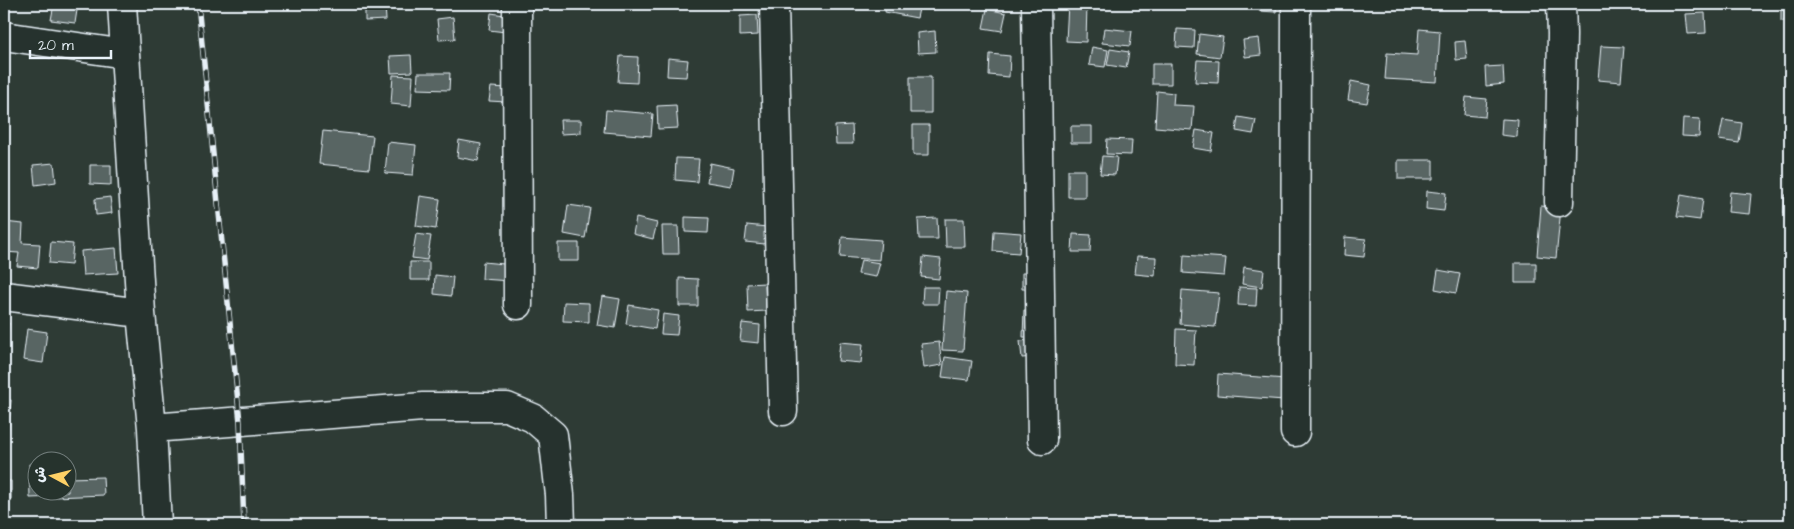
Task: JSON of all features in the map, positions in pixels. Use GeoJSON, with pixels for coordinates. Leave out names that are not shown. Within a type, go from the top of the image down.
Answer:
{"type":"FeatureCollection","features":[{"type":"Feature","properties":{"kind":"street"},"geometry":{"type":"LineString","coordinates":[[122,4],[141,313],[152,428],[157,525]]}},
{"type":"Feature","properties":{"kind":"street"},"geometry":{"type":"LineString","coordinates":[[517,4],[518,305]]}},
{"type":"Feature","properties":{"kind":"street"},"geometry":{"type":"LineString","coordinates":[[774,4],[783,412]]}},
{"type":"Feature","properties":{"kind":"street"},"geometry":{"type":"LineString","coordinates":[[1036,4],[1042,440]]}},
{"type":"Feature","properties":{"kind":"street"},"geometry":{"type":"LineString","coordinates":[[1295,432],[1296,4]]}},
{"type":"Feature","properties":{"kind":"street"},"geometry":{"type":"LineString","coordinates":[[1559,202],[1561,4]]}},
{"type":"Feature","properties":{"kind":"street"},"geometry":{"type":"LineString","coordinates":[[4,36],[125,54]]}},
{"type":"Feature","properties":{"kind":"street"},"geometry":{"type":"LineString","coordinates":[[4,296],[141,313]]}},
{"type":"Feature","properties":{"kind":"street"},"geometry":{"type":"LineString","coordinates":[[152,428],[423,407],[507,407],[533,418],[553,435],[560,496],[561,525]]}},
{"type":"Feature","properties":{"kind":"building"},"geometry":{"type":"Polygon","coordinates":[[[54,4],[78,4],[75,23],[51,20],[54,4]]]}},
{"type":"Feature","properties":{"kind":"building"},"geometry":{"type":"Polygon","coordinates":[[[288,4],[312,4],[312,6],[288,6],[288,4]]]}},
{"type":"Feature","properties":{"kind":"building"},"geometry":{"type":"Polygon","coordinates":[[[886,4],[920,4],[917,18],[885,12],[886,4]]]}},
{"type":"Feature","properties":{"kind":"building"},"geometry":{"type":"Polygon","coordinates":[[[1068,4],[1087,4],[1086,42],[1066,41],[1068,4]]]}},
{"type":"Feature","properties":{"kind":"building"},"geometry":{"type":"Polygon","coordinates":[[[1260,4],[1277,4],[1276,12],[1259,11],[1260,4]]]}},
{"type":"Feature","properties":{"kind":"building"},"geometry":{"type":"Polygon","coordinates":[[[1486,4],[1486,5],[1459,5],[1486,4]]]}},
{"type":"Feature","properties":{"kind":"building"},"geometry":{"type":"Polygon","coordinates":[[[1781,4],[1790,4],[1790,21],[1781,21],[1781,4]]]}},
{"type":"Feature","properties":{"kind":"building"},"geometry":{"type":"Polygon","coordinates":[[[385,5],[386,20],[365,21],[365,6],[385,5]]]}},
{"type":"Feature","properties":{"kind":"building"},"geometry":{"type":"Polygon","coordinates":[[[987,9],[1006,13],[1002,31],[983,28],[987,9]]]}},
{"type":"Feature","properties":{"kind":"building"},"geometry":{"type":"Polygon","coordinates":[[[491,13],[524,18],[522,34],[489,30],[491,13]]]}},
{"type":"Feature","properties":{"kind":"building"},"geometry":{"type":"Polygon","coordinates":[[[1705,13],[1706,33],[1688,34],[1686,14],[1705,13]]]}},
{"type":"Feature","properties":{"kind":"building"},"geometry":{"type":"Polygon","coordinates":[[[757,15],[758,35],[740,36],[740,16],[757,15]]]}},
{"type":"Feature","properties":{"kind":"building"},"geometry":{"type":"Polygon","coordinates":[[[453,17],[455,39],[439,40],[437,19],[453,17]]]}},
{"type":"Feature","properties":{"kind":"building"},"geometry":{"type":"Polygon","coordinates":[[[1104,28],[1132,31],[1130,46],[1102,43],[1104,28]]]}},
{"type":"Feature","properties":{"kind":"building"},"geometry":{"type":"Polygon","coordinates":[[[1177,29],[1195,30],[1194,48],[1176,47],[1177,29]]]}},
{"type":"Feature","properties":{"kind":"building"},"geometry":{"type":"Polygon","coordinates":[[[1419,29],[1440,31],[1437,82],[1385,79],[1387,53],[1417,55],[1419,29]]]}},
{"type":"Feature","properties":{"kind":"building"},"geometry":{"type":"Polygon","coordinates":[[[935,31],[936,52],[918,53],[917,33],[935,31]]]}},
{"type":"Feature","properties":{"kind":"building"},"geometry":{"type":"Polygon","coordinates":[[[1199,34],[1223,37],[1220,57],[1197,54],[1199,34]]]}},
{"type":"Feature","properties":{"kind":"building"},"geometry":{"type":"Polygon","coordinates":[[[1259,38],[1261,55],[1245,57],[1243,40],[1259,38]]]}},
{"type":"Feature","properties":{"kind":"building"},"geometry":{"type":"Polygon","coordinates":[[[1465,41],[1467,59],[1456,60],[1455,42],[1465,41]]]}},
{"type":"Feature","properties":{"kind":"building"},"geometry":{"type":"Polygon","coordinates":[[[1601,46],[1624,47],[1621,82],[1598,80],[1601,46]]]}},
{"type":"Feature","properties":{"kind":"building"},"geometry":{"type":"Polygon","coordinates":[[[1092,47],[1108,50],[1105,67],[1089,65],[1092,47]]]}},
{"type":"Feature","properties":{"kind":"building"},"geometry":{"type":"Polygon","coordinates":[[[1110,49],[1129,52],[1126,68],[1107,65],[1110,49]]]}},
{"type":"Feature","properties":{"kind":"building"},"geometry":{"type":"Polygon","coordinates":[[[990,54],[1010,56],[1009,77],[989,75],[990,54]]]}},
{"type":"Feature","properties":{"kind":"building"},"geometry":{"type":"Polygon","coordinates":[[[411,55],[412,72],[391,73],[390,56],[411,55]]]}},
{"type":"Feature","properties":{"kind":"building"},"geometry":{"type":"Polygon","coordinates":[[[620,56],[638,57],[637,83],[618,82],[620,56]]]}},
{"type":"Feature","properties":{"kind":"building"},"geometry":{"type":"Polygon","coordinates":[[[668,58],[688,60],[686,77],[667,76],[668,58]]]}},
{"type":"Feature","properties":{"kind":"building"},"geometry":{"type":"Polygon","coordinates":[[[1197,60],[1219,61],[1218,83],[1195,82],[1197,60]]]}},
{"type":"Feature","properties":{"kind":"building"},"geometry":{"type":"Polygon","coordinates":[[[1152,64],[1171,64],[1171,84],[1152,84],[1152,64]]]}},
{"type":"Feature","properties":{"kind":"building"},"geometry":{"type":"Polygon","coordinates":[[[1503,66],[1504,84],[1486,86],[1485,67],[1503,66]]]}},
{"type":"Feature","properties":{"kind":"building"},"geometry":{"type":"Polygon","coordinates":[[[1790,69],[1790,109],[1787,109],[1790,69]]]}},
{"type":"Feature","properties":{"kind":"building"},"geometry":{"type":"Polygon","coordinates":[[[418,73],[450,73],[449,90],[417,89],[418,73]]]}},
{"type":"Feature","properties":{"kind":"building"},"geometry":{"type":"Polygon","coordinates":[[[393,75],[413,76],[411,106],[391,104],[393,75]]]}},
{"type":"Feature","properties":{"kind":"building"},"geometry":{"type":"Polygon","coordinates":[[[910,77],[931,77],[931,113],[910,113],[910,77]]]}},
{"type":"Feature","properties":{"kind":"building"},"geometry":{"type":"Polygon","coordinates":[[[1351,81],[1371,85],[1367,103],[1348,100],[1351,81]]]}},
{"type":"Feature","properties":{"kind":"building"},"geometry":{"type":"Polygon","coordinates":[[[491,87],[508,88],[507,102],[489,101],[491,87]]]}},
{"type":"Feature","properties":{"kind":"building"},"geometry":{"type":"Polygon","coordinates":[[[1157,91],[1174,93],[1173,105],[1194,106],[1192,130],[1155,127],[1157,91]]]}},
{"type":"Feature","properties":{"kind":"building"},"geometry":{"type":"Polygon","coordinates":[[[1466,97],[1487,99],[1485,117],[1464,115],[1466,97]]]}},
{"type":"Feature","properties":{"kind":"building"},"geometry":{"type":"Polygon","coordinates":[[[676,105],[678,128],[658,129],[657,106],[676,105]]]}},
{"type":"Feature","properties":{"kind":"building"},"geometry":{"type":"Polygon","coordinates":[[[606,110],[653,114],[651,136],[604,132],[606,110]]]}},
{"type":"Feature","properties":{"kind":"building"},"geometry":{"type":"Polygon","coordinates":[[[1238,117],[1256,120],[1253,134],[1236,131],[1238,117]]]}},
{"type":"Feature","properties":{"kind":"building"},"geometry":{"type":"Polygon","coordinates":[[[1683,118],[1700,119],[1699,137],[1682,136],[1683,118]]]}},
{"type":"Feature","properties":{"kind":"building"},"geometry":{"type":"Polygon","coordinates":[[[1502,119],[1518,120],[1517,137],[1501,135],[1502,119]]]}},
{"type":"Feature","properties":{"kind":"building"},"geometry":{"type":"Polygon","coordinates":[[[560,120],[581,120],[581,133],[561,134],[560,120]]]}},
{"type":"Feature","properties":{"kind":"building"},"geometry":{"type":"Polygon","coordinates":[[[1723,120],[1742,123],[1739,143],[1719,140],[1723,120]]]}},
{"type":"Feature","properties":{"kind":"building"},"geometry":{"type":"Polygon","coordinates":[[[852,125],[853,144],[836,144],[835,126],[852,125]]]}},
{"type":"Feature","properties":{"kind":"building"},"geometry":{"type":"Polygon","coordinates":[[[913,125],[929,125],[929,155],[913,155],[913,125]]]}},
{"type":"Feature","properties":{"kind":"building"},"geometry":{"type":"Polygon","coordinates":[[[1071,126],[1092,126],[1092,143],[1071,143],[1071,126]]]}},
{"type":"Feature","properties":{"kind":"building"},"geometry":{"type":"Polygon","coordinates":[[[1196,130],[1214,133],[1211,151],[1193,148],[1196,130]]]}},
{"type":"Feature","properties":{"kind":"building"},"geometry":{"type":"Polygon","coordinates":[[[323,131],[373,136],[369,169],[319,164],[323,131]]]}},
{"type":"Feature","properties":{"kind":"building"},"geometry":{"type":"Polygon","coordinates":[[[1107,139],[1132,140],[1131,155],[1106,154],[1107,139]]]}},
{"type":"Feature","properties":{"kind":"building"},"geometry":{"type":"Polygon","coordinates":[[[459,140],[481,144],[478,161],[457,157],[459,140]]]}},
{"type":"Feature","properties":{"kind":"building"},"geometry":{"type":"Polygon","coordinates":[[[388,142],[416,145],[413,175],[385,173],[388,142]]]}},
{"type":"Feature","properties":{"kind":"building"},"geometry":{"type":"Polygon","coordinates":[[[1102,156],[1117,157],[1115,175],[1100,174],[1102,156]]]}},
{"type":"Feature","properties":{"kind":"building"},"geometry":{"type":"Polygon","coordinates":[[[676,158],[699,159],[697,182],[675,180],[676,158]]]}},
{"type":"Feature","properties":{"kind":"building"},"geometry":{"type":"Polygon","coordinates":[[[1398,160],[1433,160],[1433,179],[1398,179],[1398,160]]]}},
{"type":"Feature","properties":{"kind":"building"},"geometry":{"type":"Polygon","coordinates":[[[54,163],[56,182],[35,185],[33,165],[54,163]]]}},
{"type":"Feature","properties":{"kind":"building"},"geometry":{"type":"Polygon","coordinates":[[[710,163],[734,168],[731,186],[707,182],[710,163]]]}},
{"type":"Feature","properties":{"kind":"building"},"geometry":{"type":"Polygon","coordinates":[[[90,165],[111,165],[111,185],[90,184],[90,165]]]}},
{"type":"Feature","properties":{"kind":"building"},"geometry":{"type":"Polygon","coordinates":[[[1068,170],[1085,170],[1085,197],[1068,197],[1068,170]]]}},
{"type":"Feature","properties":{"kind":"building"},"geometry":{"type":"Polygon","coordinates":[[[1427,191],[1446,193],[1444,211],[1426,209],[1427,191]]]}},
{"type":"Feature","properties":{"kind":"building"},"geometry":{"type":"Polygon","coordinates":[[[1730,192],[1751,194],[1749,214],[1728,212],[1730,192]]]}},
{"type":"Feature","properties":{"kind":"building"},"geometry":{"type":"Polygon","coordinates":[[[1681,195],[1703,199],[1700,220],[1677,217],[1681,195]]]}},
{"type":"Feature","properties":{"kind":"building"},"geometry":{"type":"Polygon","coordinates":[[[1785,195],[1790,195],[1790,213],[1784,213],[1785,195]]]}},
{"type":"Feature","properties":{"kind":"building"},"geometry":{"type":"Polygon","coordinates":[[[420,196],[440,199],[436,229],[416,226],[420,196]]]}},
{"type":"Feature","properties":{"kind":"building"},"geometry":{"type":"Polygon","coordinates":[[[110,197],[112,213],[96,215],[95,199],[110,197]]]}},
{"type":"Feature","properties":{"kind":"building"},"geometry":{"type":"Polygon","coordinates":[[[568,205],[590,208],[585,238],[564,234],[568,205]]]}},
{"type":"Feature","properties":{"kind":"building"},"geometry":{"type":"Polygon","coordinates":[[[1541,206],[1561,208],[1556,258],[1537,256],[1541,206]]]}},
{"type":"Feature","properties":{"kind":"building"},"geometry":{"type":"Polygon","coordinates":[[[685,217],[709,218],[708,233],[685,232],[685,217]]]}},
{"type":"Feature","properties":{"kind":"building"},"geometry":{"type":"Polygon","coordinates":[[[636,218],[657,223],[653,239],[633,234],[636,218]]]}},
{"type":"Feature","properties":{"kind":"building"},"geometry":{"type":"Polygon","coordinates":[[[937,218],[938,239],[919,239],[918,219],[937,218]]]}},
{"type":"Feature","properties":{"kind":"building"},"geometry":{"type":"Polygon","coordinates":[[[945,219],[964,219],[965,247],[946,247],[945,219]]]}},
{"type":"Feature","properties":{"kind":"building"},"geometry":{"type":"Polygon","coordinates":[[[4,222],[23,224],[22,243],[40,244],[38,268],[17,266],[19,253],[4,252],[4,222]]]}},
{"type":"Feature","properties":{"kind":"building"},"geometry":{"type":"Polygon","coordinates":[[[747,225],[767,227],[765,244],[745,242],[747,225]]]}},
{"type":"Feature","properties":{"kind":"building"},"geometry":{"type":"Polygon","coordinates":[[[662,226],[678,226],[679,254],[663,254],[662,226]]]}},
{"type":"Feature","properties":{"kind":"building"},"geometry":{"type":"Polygon","coordinates":[[[994,231],[1021,233],[1019,253],[993,251],[994,231]]]}},
{"type":"Feature","properties":{"kind":"building"},"geometry":{"type":"Polygon","coordinates":[[[416,234],[431,236],[427,260],[412,258],[416,234]]]}},
{"type":"Feature","properties":{"kind":"building"},"geometry":{"type":"Polygon","coordinates":[[[1073,234],[1091,235],[1090,252],[1072,252],[1073,234]]]}},
{"type":"Feature","properties":{"kind":"building"},"geometry":{"type":"Polygon","coordinates":[[[842,237],[881,240],[879,260],[840,257],[842,237]]]}},
{"type":"Feature","properties":{"kind":"building"},"geometry":{"type":"Polygon","coordinates":[[[1345,237],[1366,239],[1364,257],[1344,255],[1345,237]]]}},
{"type":"Feature","properties":{"kind":"building"},"geometry":{"type":"Polygon","coordinates":[[[51,242],[73,244],[71,265],[49,263],[51,242]]]}},
{"type":"Feature","properties":{"kind":"building"},"geometry":{"type":"Polygon","coordinates":[[[558,243],[579,243],[579,261],[558,261],[558,243]]]}},
{"type":"Feature","properties":{"kind":"building"},"geometry":{"type":"Polygon","coordinates":[[[116,248],[118,273],[83,275],[81,251],[116,248]]]}},
{"type":"Feature","properties":{"kind":"building"},"geometry":{"type":"Polygon","coordinates":[[[1184,255],[1226,258],[1224,276],[1183,273],[1184,255]]]}},
{"type":"Feature","properties":{"kind":"building"},"geometry":{"type":"Polygon","coordinates":[[[1137,256],[1156,257],[1155,276],[1135,274],[1137,256]]]}},
{"type":"Feature","properties":{"kind":"building"},"geometry":{"type":"Polygon","coordinates":[[[923,257],[941,259],[939,279],[921,277],[923,257]]]}},
{"type":"Feature","properties":{"kind":"building"},"geometry":{"type":"Polygon","coordinates":[[[861,260],[880,263],[876,277],[858,274],[861,260]]]}},
{"type":"Feature","properties":{"kind":"building"},"geometry":{"type":"Polygon","coordinates":[[[410,262],[429,262],[429,280],[410,280],[410,262]]]}},
{"type":"Feature","properties":{"kind":"building"},"geometry":{"type":"Polygon","coordinates":[[[483,262],[525,266],[524,282],[482,279],[483,262]]]}},
{"type":"Feature","properties":{"kind":"building"},"geometry":{"type":"Polygon","coordinates":[[[1515,263],[1536,263],[1536,283],[1515,283],[1515,263]]]}},
{"type":"Feature","properties":{"kind":"building"},"geometry":{"type":"Polygon","coordinates":[[[1244,267],[1264,270],[1262,287],[1242,284],[1244,267]]]}},
{"type":"Feature","properties":{"kind":"building"},"geometry":{"type":"Polygon","coordinates":[[[1438,270],[1460,274],[1456,293],[1435,289],[1438,270]]]}},
{"type":"Feature","properties":{"kind":"building"},"geometry":{"type":"Polygon","coordinates":[[[1022,273],[1039,273],[1039,289],[1022,289],[1022,273]]]}},
{"type":"Feature","properties":{"kind":"building"},"geometry":{"type":"Polygon","coordinates":[[[435,275],[453,277],[451,296],[434,294],[435,275]]]}},
{"type":"Feature","properties":{"kind":"building"},"geometry":{"type":"Polygon","coordinates":[[[679,278],[698,279],[698,306],[679,306],[679,278]]]}},
{"type":"Feature","properties":{"kind":"building"},"geometry":{"type":"Polygon","coordinates":[[[765,283],[766,311],[748,312],[747,284],[765,283]]]}},
{"type":"Feature","properties":{"kind":"building"},"geometry":{"type":"Polygon","coordinates":[[[923,287],[939,287],[938,304],[922,304],[923,287]]]}},
{"type":"Feature","properties":{"kind":"building"},"geometry":{"type":"Polygon","coordinates":[[[1239,287],[1257,288],[1256,306],[1238,305],[1239,287]]]}},
{"type":"Feature","properties":{"kind":"building"},"geometry":{"type":"Polygon","coordinates":[[[1182,290],[1219,293],[1215,327],[1180,324],[1182,290]]]}},
{"type":"Feature","properties":{"kind":"building"},"geometry":{"type":"Polygon","coordinates":[[[946,291],[967,293],[963,351],[942,350],[946,291]]]}},
{"type":"Feature","properties":{"kind":"building"},"geometry":{"type":"Polygon","coordinates":[[[602,296],[620,299],[615,328],[597,325],[602,296]]]}},
{"type":"Feature","properties":{"kind":"building"},"geometry":{"type":"Polygon","coordinates":[[[564,302],[589,303],[589,322],[563,321],[564,302]]]}},
{"type":"Feature","properties":{"kind":"building"},"geometry":{"type":"Polygon","coordinates":[[[629,305],[658,310],[655,329],[626,324],[629,305]]]}},
{"type":"Feature","properties":{"kind":"building"},"geometry":{"type":"Polygon","coordinates":[[[1024,310],[1044,311],[1043,338],[1023,337],[1024,310]]]}},
{"type":"Feature","properties":{"kind":"building"},"geometry":{"type":"Polygon","coordinates":[[[663,314],[679,316],[677,335],[661,334],[663,314]]]}},
{"type":"Feature","properties":{"kind":"building"},"geometry":{"type":"Polygon","coordinates":[[[4,322],[9,323],[6,341],[4,341],[4,322]]]}},
{"type":"Feature","properties":{"kind":"building"},"geometry":{"type":"Polygon","coordinates":[[[742,323],[760,325],[759,343],[740,341],[742,323]]]}},
{"type":"Feature","properties":{"kind":"building"},"geometry":{"type":"Polygon","coordinates":[[[27,329],[47,332],[43,363],[23,360],[27,329]]]}},
{"type":"Feature","properties":{"kind":"building"},"geometry":{"type":"Polygon","coordinates":[[[1176,329],[1196,330],[1194,365],[1175,364],[1176,329]]]}},
{"type":"Feature","properties":{"kind":"building"},"geometry":{"type":"Polygon","coordinates":[[[1042,339],[1044,356],[1022,358],[1020,341],[1042,339]]]}},
{"type":"Feature","properties":{"kind":"building"},"geometry":{"type":"Polygon","coordinates":[[[840,342],[863,344],[861,363],[838,361],[840,342]]]}},
{"type":"Feature","properties":{"kind":"building"},"geometry":{"type":"Polygon","coordinates":[[[939,342],[942,365],[924,368],[921,344],[939,342]]]}},
{"type":"Feature","properties":{"kind":"building"},"geometry":{"type":"Polygon","coordinates":[[[945,357],[972,361],[969,380],[942,377],[945,357]]]}},
{"type":"Feature","properties":{"kind":"building"},"geometry":{"type":"Polygon","coordinates":[[[1218,374],[1286,379],[1284,400],[1217,395],[1218,374]]]}},
{"type":"Feature","properties":{"kind":"building"},"geometry":{"type":"Polygon","coordinates":[[[4,400],[11,400],[6,459],[4,459],[4,400]]]}},
{"type":"Feature","properties":{"kind":"building"},"geometry":{"type":"Polygon","coordinates":[[[103,477],[104,495],[78,496],[78,478],[103,477]]]}},
{"type":"Feature","properties":{"kind":"building"},"geometry":{"type":"Polygon","coordinates":[[[4,481],[11,481],[11,501],[4,501],[4,481]]]}},
{"type":"Feature","properties":{"kind":"railway"},"geometry":{"type":"LineString","coordinates":[[198,4],[240,422],[244,525]]}}]}
